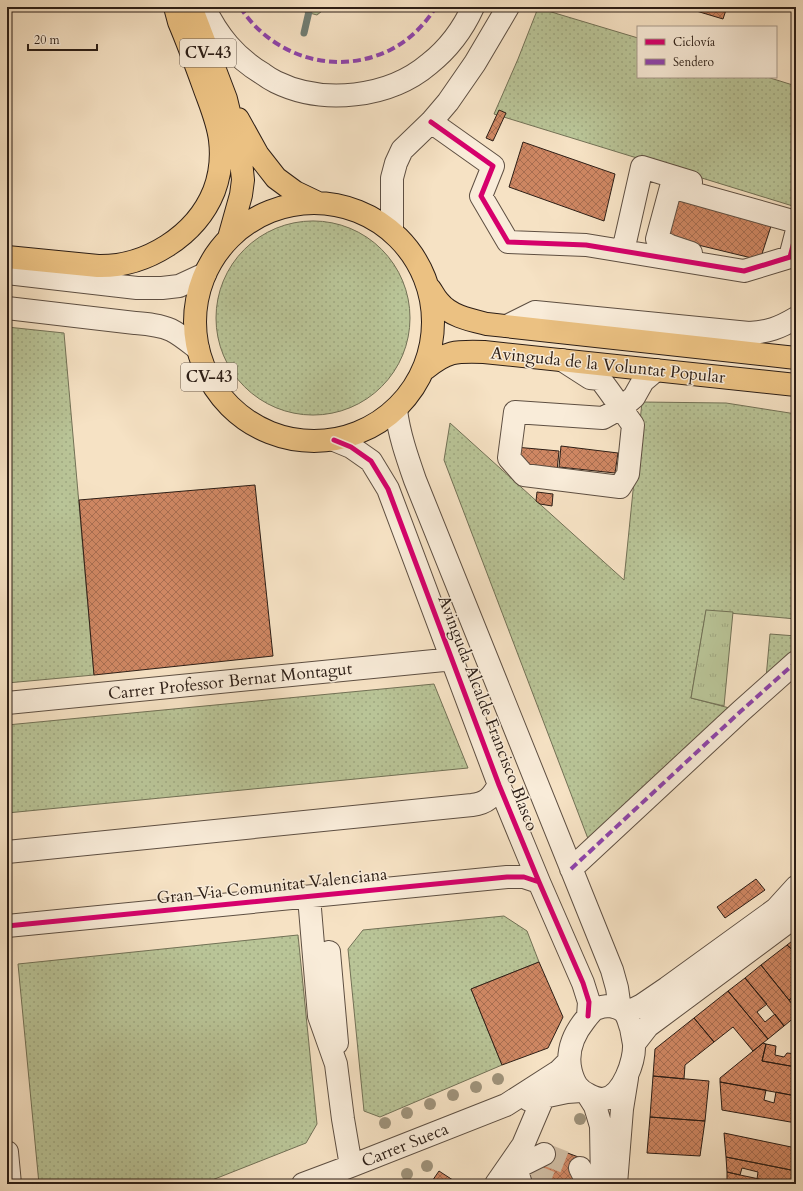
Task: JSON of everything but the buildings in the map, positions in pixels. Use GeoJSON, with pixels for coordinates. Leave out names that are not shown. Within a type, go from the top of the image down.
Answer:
{"type":"FeatureCollection","features":[{"type":"Feature","properties":{"kind":"main road"},"geometry":{"type":"LineString","coordinates":[[7,257],[98,266],[112,266],[129,263],[147,257],[178,239],[193,224],[204,209],[214,190],[220,165],[220,139],[214,114],[179,22],[175,7]]}},
{"type":"Feature","properties":{"kind":"main road","name":"CV-43"},"geometry":{"type":"LineString","coordinates":[[191,7],[226,99],[241,161],[243,180],[241,195],[230,238]]}},
{"type":"Feature","properties":{"kind":"main road","name":"CV-43"},"geometry":{"type":"LineString","coordinates":[[226,99],[258,155],[276,178],[295,192],[318,203]]}},
{"type":"Feature","properties":{"kind":"main road","name":"CV-43"},"geometry":{"type":"LineString","coordinates":[[318,203],[345,207],[370,216],[392,232],[414,257],[429,288],[434,315],[433,343],[425,369],[412,391],[396,410],[368,430],[334,440],[298,441],[270,433],[234,410],[211,382],[198,349],[195,330],[195,311],[199,292],[211,261],[220,249],[244,225],[261,215],[273,210],[298,204],[318,203]]}},
{"type":"Feature","properties":{"kind":"main road","name":"Avinguda de la Voluntat Popular"},"geometry":{"type":"LineString","coordinates":[[429,288],[439,303],[451,312],[470,320],[487,324],[796,358]]}},
{"type":"Feature","properties":{"kind":"main road","name":"Avinguda de la Voluntat Popular"},"geometry":{"type":"LineString","coordinates":[[425,369],[438,358],[451,353],[463,351],[796,385]]}},
{"type":"Feature","properties":{"kind":"street"},"geometry":{"type":"LineString","coordinates":[[204,7],[222,38],[234,52],[250,66],[276,82],[291,88],[315,94],[354,95],[376,91],[392,85],[415,74],[429,64],[452,42],[473,7]]}},
{"type":"Feature","properties":{"kind":"street"},"geometry":{"type":"LineString","coordinates":[[392,232],[392,178],[396,163],[402,150],[431,122],[448,102],[475,63],[508,7]]}},
{"type":"Feature","properties":{"kind":"street"},"geometry":{"type":"LineString","coordinates":[[431,122],[493,166],[481,196],[508,242],[586,246],[744,270],[790,257],[796,234]]}},
{"type":"Feature","properties":{"kind":"street"},"geometry":{"type":"LineString","coordinates":[[623,251],[642,167],[796,213]]}},
{"type":"Feature","properties":{"kind":"street"},"geometry":{"type":"LineString","coordinates":[[719,267],[716,260],[670,246],[657,239],[671,187],[796,222]]}},
{"type":"Feature","properties":{"kind":"street"},"geometry":{"type":"LineString","coordinates":[[7,273],[137,288],[179,286],[205,274]]}},
{"type":"Feature","properties":{"kind":"street"},"geometry":{"type":"LineString","coordinates":[[7,308],[156,326],[170,330],[181,336],[198,349]]}},
{"type":"Feature","properties":{"kind":"street","name":"Avinguda de la Voluntat Popular"},"geometry":{"type":"LineString","coordinates":[[507,326],[535,312],[749,333],[765,332],[784,326],[796,318]]}},
{"type":"Feature","properties":{"kind":"street"},"geometry":{"type":"LineString","coordinates":[[562,360],[590,378],[600,379],[621,408],[633,425],[628,474],[620,487],[524,475],[509,458],[515,412],[603,418],[621,408],[634,397],[643,382],[656,370]]}},
{"type":"Feature","properties":{"kind":"street","name":"Avinguda Alcalde Francisco Blasco"},"geometry":{"type":"LineString","coordinates":[[396,410],[403,445],[415,480],[612,970],[618,988],[622,1010]]}},
{"type":"Feature","properties":{"kind":"street","name":"Avinguda Alcalde Francisco Blasco"},"geometry":{"type":"LineString","coordinates":[[334,440],[351,447],[371,461],[388,489],[500,785],[539,882],[583,983],[589,1002],[588,1016]]}},
{"type":"Feature","properties":{"kind":"street","name":"Carrer Professor Bernat Montagut"},"geometry":{"type":"LineString","coordinates":[[7,703],[436,660],[453,662]]}},
{"type":"Feature","properties":{"kind":"street"},"geometry":{"type":"LineString","coordinates":[[571,869],[796,662]]}},
{"type":"Feature","properties":{"kind":"street"},"geometry":{"type":"LineString","coordinates":[[7,852],[481,804],[493,796],[500,785]]}},
{"type":"Feature","properties":{"kind":"street","name":"Gran Via Comunitat Valenciana"},"geometry":{"type":"LineString","coordinates":[[7,926],[507,876],[524,877],[539,882]]}},
{"type":"Feature","properties":{"kind":"street"},"geometry":{"type":"LineString","coordinates":[[602,1184],[601,1126],[594,1106],[574,1081],[569,1061],[570,1048],[574,1036],[579,1028],[588,1016],[595,1010],[610,1006],[622,1010],[634,1009],[661,992],[776,908],[796,887]]}},
{"type":"Feature","properties":{"kind":"street"},"geometry":{"type":"LineString","coordinates":[[309,896],[319,1016],[336,1064]]}},
{"type":"Feature","properties":{"kind":"street"},"geometry":{"type":"LineString","coordinates":[[634,1044],[648,1026],[796,916]]}},
{"type":"Feature","properties":{"kind":"street"},"geometry":{"type":"LineString","coordinates":[[328,946],[337,1040],[336,1064],[351,1166]]}},
{"type":"Feature","properties":{"kind":"street"},"geometry":{"type":"LineString","coordinates":[[616,1184],[622,1109],[634,1044],[629,1020],[622,1010]]}},
{"type":"Feature","properties":{"kind":"street","name":"Carrer Sueca"},"geometry":{"type":"LineString","coordinates":[[506,1105],[559,1070],[569,1061]]}},
{"type":"Feature","properties":{"kind":"street"},"geometry":{"type":"LineString","coordinates":[[585,1093],[596,1098],[604,1099],[612,1096],[627,1077]]}},
{"type":"Feature","properties":{"kind":"street","name":"Carrer Sueca"},"geometry":{"type":"LineString","coordinates":[[303,1184],[506,1105],[566,1092],[585,1093]]}},
{"type":"Feature","properties":{"kind":"street"},"geometry":{"type":"LineString","coordinates":[[519,1173],[525,1142],[543,1098]]}},
{"type":"Feature","properties":{"kind":"street"},"geometry":{"type":"LineString","coordinates":[[7,1152],[10,1184]]}},
{"type":"Feature","properties":{"kind":"street"},"geometry":{"type":"LineString","coordinates":[[496,1184],[519,1173],[544,1154]]}},
{"type":"Feature","properties":{"kind":"green space"},"geometry":{"type":"Polygon","coordinates":[[[287,7],[327,7],[317,15],[287,7]]]}},
{"type":"Feature","properties":{"kind":"green space"},"geometry":{"type":"Polygon","coordinates":[[[538,8],[637,38],[637,78],[770,78],[796,86],[796,207],[494,114],[538,8]]]}},
{"type":"Feature","properties":{"kind":"green space"},"geometry":{"type":"Polygon","coordinates":[[[313,221],[332,223],[359,233],[374,243],[388,257],[402,281],[408,299],[410,318],[408,337],[398,364],[388,379],[374,393],[350,407],[332,413],[313,415],[294,413],[267,403],[252,393],[238,379],[224,355],[218,337],[216,318],[218,299],[228,272],[238,257],[252,243],[276,229],[294,223],[313,221]]]}},
{"type":"Feature","properties":{"kind":"green space"},"geometry":{"type":"Polygon","coordinates":[[[7,327],[64,333],[94,675],[7,683],[7,327]]]}},
{"type":"Feature","properties":{"kind":"green space"},"geometry":{"type":"Polygon","coordinates":[[[642,402],[726,403],[796,414],[796,619],[706,611],[691,698],[741,711],[590,844],[444,460],[450,423],[624,580],[642,402]]]}},
{"type":"Feature","properties":{"kind":"green space"},"geometry":{"type":"Polygon","coordinates":[[[706,610],[733,612],[724,706],[691,698],[706,610]]]}},
{"type":"Feature","properties":{"kind":"green space"},"geometry":{"type":"Polygon","coordinates":[[[770,634],[796,636],[796,650],[766,678],[770,634]]]}},
{"type":"Feature","properties":{"kind":"green space"},"geometry":{"type":"Polygon","coordinates":[[[434,684],[468,768],[7,813],[7,725],[434,684]]]}},
{"type":"Feature","properties":{"kind":"green space"},"geometry":{"type":"Polygon","coordinates":[[[504,916],[527,931],[539,962],[471,989],[502,1065],[380,1117],[364,1111],[348,949],[363,930],[504,916]]]}},
{"type":"Feature","properties":{"kind":"green space"},"geometry":{"type":"Polygon","coordinates":[[[298,935],[317,1124],[306,1143],[202,1184],[39,1184],[18,964],[298,935]]]}},
{"type":"Feature","properties":{"kind":"waterway"},"geometry":{"type":"LineString","coordinates":[[304,33],[310,7]]}},
{"type":"Feature","properties":{"kind":"tunnel"},"geometry":{"type":"LineString","coordinates":[[544,1154],[580,1168]]}},
{"type":"Feature","properties":{"kind":"tunnel"},"geometry":{"type":"LineString","coordinates":[[530,1174],[555,1184]]}},
{"type":"Feature","properties":{"kind":"marked path"},"geometry":{"type":"LineString","coordinates":[[240,7],[254,25],[270,39],[288,50],[308,58],[329,61],[350,61],[371,57],[392,49],[417,31],[436,7]]}},
{"type":"Feature","properties":{"kind":"marked path"},"geometry":{"type":"LineString","coordinates":[[571,869],[796,662]]}},
{"type":"Feature","properties":{"kind":"cycle path"},"geometry":{"type":"LineString","coordinates":[[431,122],[493,166],[481,196],[508,242],[586,245],[744,271],[790,257],[796,234]]}},
{"type":"Feature","properties":{"kind":"cycle path"},"geometry":{"type":"LineString","coordinates":[[334,440],[351,447],[371,461],[388,489],[499,785],[583,983],[589,1002],[588,1016]]}},
{"type":"Feature","properties":{"kind":"cycle path"},"geometry":{"type":"LineString","coordinates":[[7,926],[507,877],[524,877],[539,882]]}}]}
